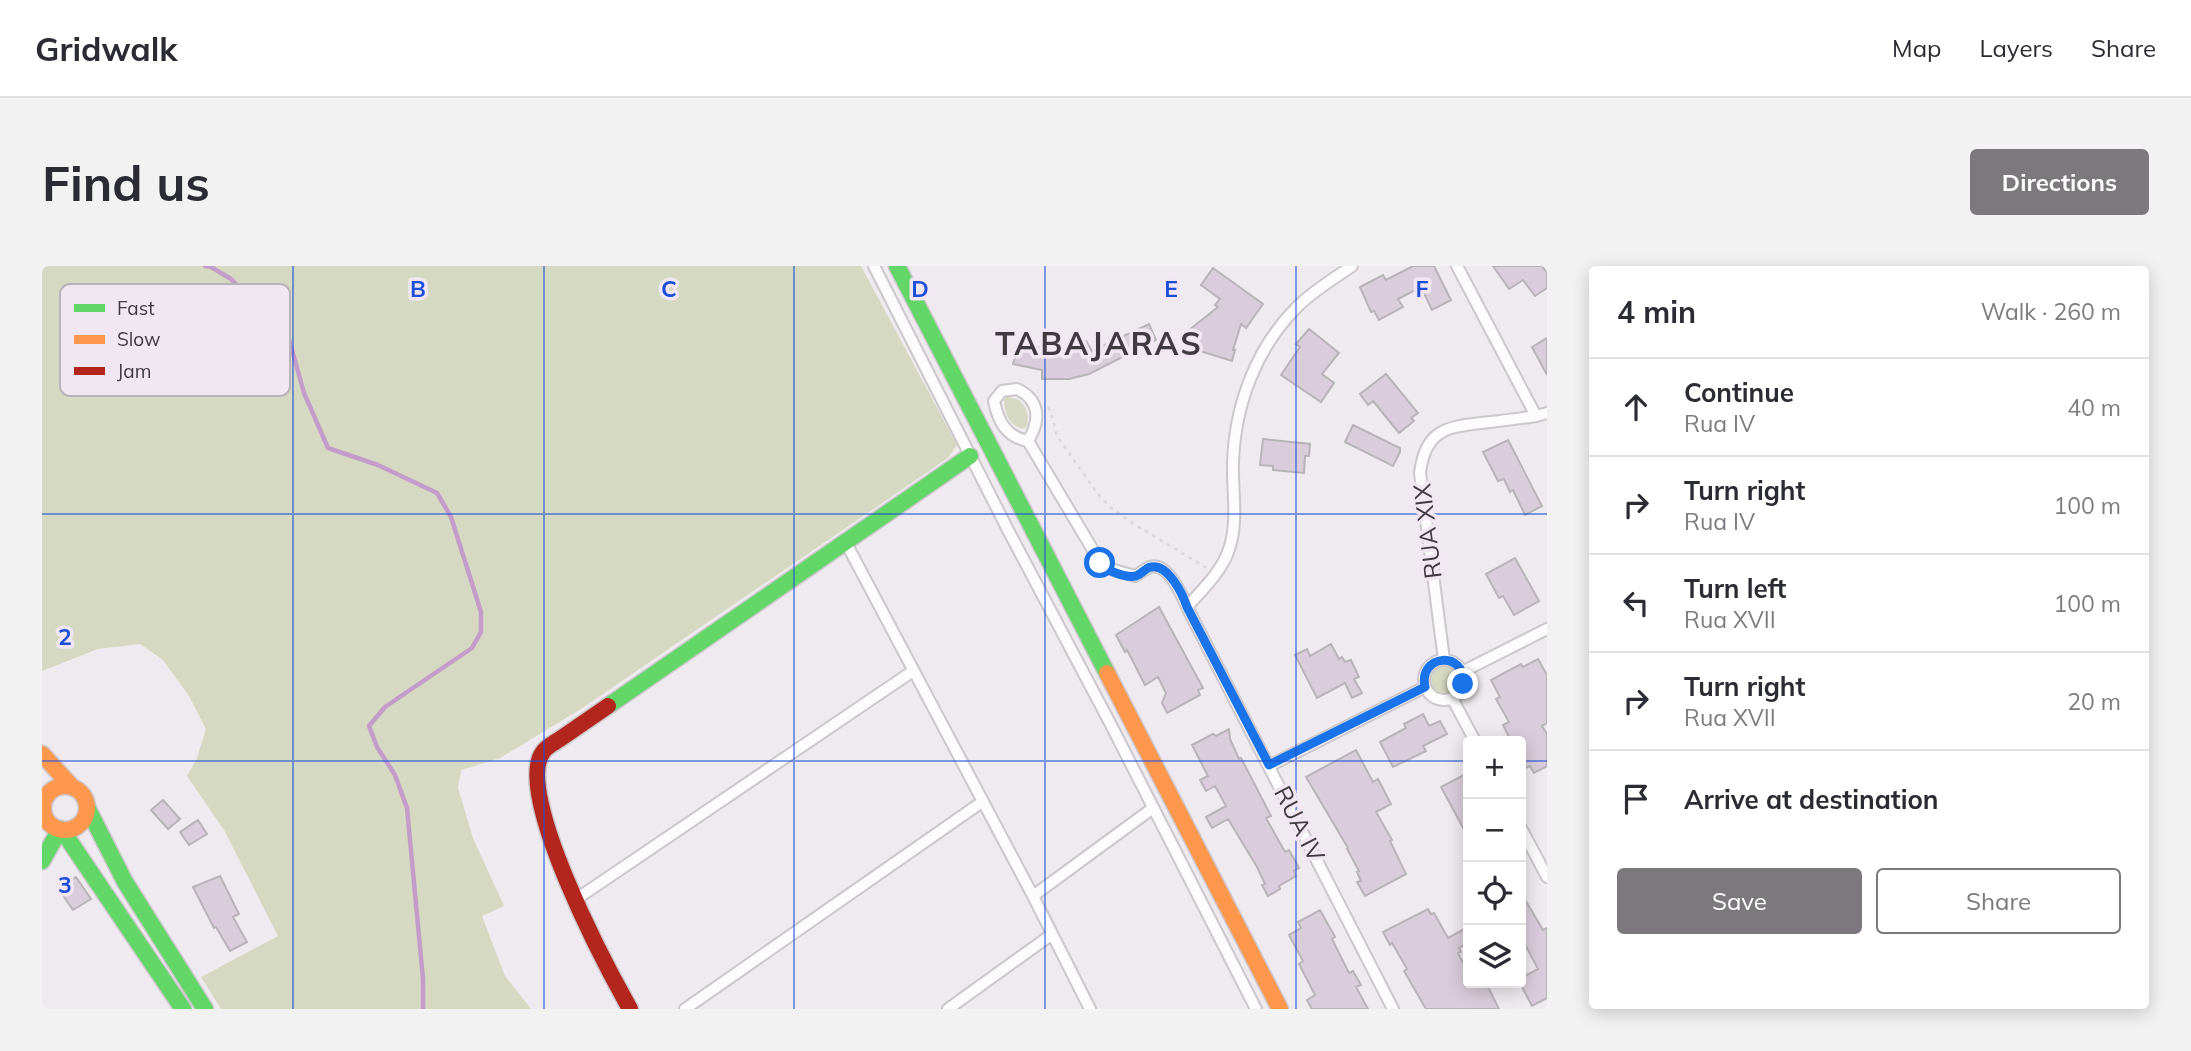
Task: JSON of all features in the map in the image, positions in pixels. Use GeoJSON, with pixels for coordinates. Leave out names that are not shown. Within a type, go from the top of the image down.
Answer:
{"type":"FeatureCollection","features":[{"type":"Feature","properties":{"kind":"street"},"geometry":{"type":"LineString","coordinates":[[874,266],[1256,1009]]}},
{"type":"Feature","properties":{"kind":"street"},"geometry":{"type":"LineString","coordinates":[[897,266],[1280,1009]]}},
{"type":"Feature","properties":{"kind":"street"},"geometry":{"type":"LineString","coordinates":[[1187,607],[1215,573],[1231,544],[1235,435],[1243,399],[1257,364],[1269,342],[1296,308],[1352,266]]}},
{"type":"Feature","properties":{"kind":"street"},"geometry":{"type":"LineString","coordinates":[[1457,266],[1542,415]]}},
{"type":"Feature","properties":{"kind":"street"},"geometry":{"type":"LineString","coordinates":[[1017,389],[1028,394],[1037,412],[1035,429],[1028,441],[1017,439],[997,418],[994,401],[1002,391],[1017,389]]}},
{"type":"Feature","properties":{"kind":"street"},"geometry":{"type":"LineString","coordinates":[[950,417],[969,407]]}},
{"type":"Feature","properties":{"kind":"street","name":"RUA XIX"},"geometry":{"type":"LineString","coordinates":[[1444,660],[1420,473],[1425,450],[1435,436],[1452,427],[1542,415]]}},
{"type":"Feature","properties":{"kind":"street","name":"RUA IV"},"geometry":{"type":"LineString","coordinates":[[1028,441],[1103,567],[1135,576],[1150,567],[1158,568],[1177,585],[1393,1009]]}},
{"type":"Feature","properties":{"kind":"street"},"geometry":{"type":"LineString","coordinates":[[629,1009],[599,954],[560,867],[539,797],[536,766],[543,751],[845,541],[974,464],[997,461]]}},
{"type":"Feature","properties":{"kind":"street"},"geometry":{"type":"LineString","coordinates":[[845,541],[1090,1009]]}},
{"type":"Feature","properties":{"kind":"street"},"geometry":{"type":"LineString","coordinates":[[1462,672],[1547,629]]}},
{"type":"Feature","properties":{"kind":"street"},"geometry":{"type":"LineString","coordinates":[[1444,660],[1455,663],[1462,672],[1464,678],[1461,690],[1452,698],[1439,699],[1428,693],[1424,675],[1432,664],[1444,660]]}},
{"type":"Feature","properties":{"kind":"street"},"geometry":{"type":"LineString","coordinates":[[575,901],[913,671]]}},
{"type":"Feature","properties":{"kind":"street"},"geometry":{"type":"LineString","coordinates":[[1269,765],[1425,687]]}},
{"type":"Feature","properties":{"kind":"street"},"geometry":{"type":"LineString","coordinates":[[1452,698],[1472,736]]}},
{"type":"Feature","properties":{"kind":"street"},"geometry":{"type":"LineString","coordinates":[[47,760],[82,794],[125,882],[205,1009]]}},
{"type":"Feature","properties":{"kind":"street"},"geometry":{"type":"LineString","coordinates":[[72,787],[54,789],[43,804],[47,821],[61,830],[183,1009]]}},
{"type":"Feature","properties":{"kind":"street"},"geometry":{"type":"LineString","coordinates":[[685,1009],[982,802]]}},
{"type":"Feature","properties":{"kind":"street"},"geometry":{"type":"LineString","coordinates":[[1033,896],[1153,808]]}},
{"type":"Feature","properties":{"kind":"street"},"geometry":{"type":"LineString","coordinates":[[61,830],[71,829],[81,823],[88,809]]}},
{"type":"Feature","properties":{"kind":"street"},"geometry":{"type":"LineString","coordinates":[[42,862],[61,830]]}},
{"type":"Feature","properties":{"kind":"street"},"geometry":{"type":"LineString","coordinates":[[1526,837],[1547,877]]}},
{"type":"Feature","properties":{"kind":"street"},"geometry":{"type":"LineString","coordinates":[[948,1009],[1051,935]]}},
{"type":"Feature","properties":{"kind":"path"},"geometry":{"type":"LineString","coordinates":[[1046,404],[1056,436],[1110,507],[1215,573]]}},
{"type":"Feature","properties":{"kind":"green space"},"geometry":{"type":"Polygon","coordinates":[[[42,266],[861,266],[957,445],[948,458],[581,709],[500,758],[461,770],[458,788],[473,838],[504,906],[482,916],[505,976],[531,1009],[221,1009],[201,977],[278,936],[224,830],[187,776],[197,758],[206,729],[189,696],[163,660],[140,644],[98,649],[42,671],[42,266]]]}},
{"type":"Feature","properties":{"kind":"green space"},"geometry":{"type":"Polygon","coordinates":[[[1007,397],[1017,399],[1025,407],[1028,422],[1023,429],[1008,418],[1004,400],[1007,397]]]}},
{"type":"Feature","properties":{"kind":"green space"},"geometry":{"type":"Polygon","coordinates":[[[1444,663],[1456,668],[1461,680],[1456,692],[1444,697],[1432,692],[1427,680],[1432,668],[1444,663]]]}},
{"type":"Feature","properties":{"kind":"building"},"geometry":{"type":"Polygon","coordinates":[[[1413,266],[1434,266],[1451,300],[1432,310],[1421,287],[1398,299],[1403,307],[1379,320],[1374,311],[1371,312],[1360,287],[1383,275],[1386,280],[1413,266]]]}},
{"type":"Feature","properties":{"kind":"building"},"geometry":{"type":"Polygon","coordinates":[[[1493,266],[1542,266],[1547,273],[1547,288],[1535,296],[1523,280],[1509,289],[1493,266]]]}},
{"type":"Feature","properties":{"kind":"building"},"geometry":{"type":"Polygon","coordinates":[[[1213,268],[1263,304],[1246,328],[1241,324],[1232,361],[1184,346],[1189,330],[1218,307],[1215,305],[1220,299],[1201,285],[1213,268]]]}},
{"type":"Feature","properties":{"kind":"building"},"geometry":{"type":"Polygon","coordinates":[[[1149,324],[1156,340],[1089,374],[1069,379],[1042,379],[1042,370],[1013,364],[1020,341],[1043,348],[1060,349],[1086,341],[1092,351],[1149,324]]]}},
{"type":"Feature","properties":{"kind":"building"},"geometry":{"type":"Polygon","coordinates":[[[1309,329],[1339,353],[1322,374],[1334,383],[1321,402],[1281,375],[1300,347],[1296,344],[1309,329]]]}},
{"type":"Feature","properties":{"kind":"building"},"geometry":{"type":"Polygon","coordinates":[[[1547,338],[1547,375],[1532,347],[1547,338]]]}},
{"type":"Feature","properties":{"kind":"building"},"geometry":{"type":"Polygon","coordinates":[[[1386,374],[1418,413],[1411,418],[1414,421],[1399,433],[1373,401],[1368,405],[1360,394],[1386,374]]]}},
{"type":"Feature","properties":{"kind":"building"},"geometry":{"type":"Polygon","coordinates":[[[1353,425],[1400,448],[1393,466],[1345,442],[1353,425]]]}},
{"type":"Feature","properties":{"kind":"building"},"geometry":{"type":"Polygon","coordinates":[[[1263,439],[1310,444],[1309,456],[1305,456],[1304,473],[1273,470],[1273,466],[1260,465],[1263,439]]]}},
{"type":"Feature","properties":{"kind":"building"},"geometry":{"type":"Polygon","coordinates":[[[1508,440],[1542,506],[1525,515],[1513,490],[1510,492],[1504,479],[1498,481],[1483,452],[1508,440]]]}},
{"type":"Feature","properties":{"kind":"building"},"geometry":{"type":"Polygon","coordinates":[[[1515,558],[1539,601],[1514,615],[1503,596],[1499,598],[1486,574],[1515,558]]]}},
{"type":"Feature","properties":{"kind":"building"},"geometry":{"type":"Polygon","coordinates":[[[1159,607],[1203,688],[1198,690],[1200,695],[1167,713],[1162,703],[1166,693],[1158,677],[1145,685],[1116,635],[1159,607]]]}},
{"type":"Feature","properties":{"kind":"building"},"geometry":{"type":"Polygon","coordinates":[[[1331,644],[1339,659],[1342,657],[1345,662],[1351,660],[1359,677],[1354,679],[1362,693],[1352,698],[1345,683],[1317,698],[1295,655],[1307,649],[1310,656],[1331,644]]]}},
{"type":"Feature","properties":{"kind":"building"},"geometry":{"type":"Polygon","coordinates":[[[1538,659],[1547,675],[1547,723],[1542,726],[1547,734],[1547,766],[1534,773],[1530,766],[1526,768],[1526,736],[1508,736],[1503,725],[1509,722],[1496,699],[1500,697],[1491,680],[1521,664],[1523,667],[1538,659]]]}},
{"type":"Feature","properties":{"kind":"building"},"geometry":{"type":"Polygon","coordinates":[[[1423,714],[1429,726],[1440,721],[1447,734],[1423,746],[1426,751],[1393,767],[1380,742],[1406,728],[1404,724],[1423,714]]]}},
{"type":"Feature","properties":{"kind":"building"},"geometry":{"type":"Polygon","coordinates":[[[1229,729],[1230,739],[1239,759],[1241,758],[1271,816],[1266,818],[1285,852],[1289,850],[1299,868],[1294,871],[1296,876],[1268,896],[1257,867],[1228,819],[1212,828],[1206,817],[1226,806],[1215,786],[1206,791],[1200,780],[1208,776],[1192,745],[1229,729]]]}},
{"type":"Feature","properties":{"kind":"building"},"geometry":{"type":"Polygon","coordinates":[[[1356,750],[1373,782],[1378,779],[1391,804],[1376,812],[1392,840],[1390,841],[1406,874],[1365,896],[1357,882],[1361,881],[1357,872],[1359,871],[1348,848],[1306,777],[1356,750]]]}},
{"type":"Feature","properties":{"kind":"building"},"geometry":{"type":"Polygon","coordinates":[[[1463,776],[1463,828],[1441,787],[1463,776]]]}},
{"type":"Feature","properties":{"kind":"building"},"geometry":{"type":"Polygon","coordinates":[[[163,800],[180,819],[168,829],[151,810],[163,800]]]}},
{"type":"Feature","properties":{"kind":"building"},"geometry":{"type":"Polygon","coordinates":[[[198,820],[207,834],[189,845],[180,832],[198,820]]]}},
{"type":"Feature","properties":{"kind":"building"},"geometry":{"type":"Polygon","coordinates":[[[220,876],[239,914],[233,917],[247,942],[230,951],[216,927],[214,928],[193,887],[220,876]]]}},
{"type":"Feature","properties":{"kind":"building"},"geometry":{"type":"Polygon","coordinates":[[[76,877],[91,899],[73,910],[58,888],[76,877]]]}},
{"type":"Feature","properties":{"kind":"building"},"geometry":{"type":"Polygon","coordinates":[[[1526,901],[1543,930],[1547,928],[1547,998],[1532,1006],[1523,988],[1526,988],[1526,975],[1538,969],[1526,946],[1526,901]]]}},
{"type":"Feature","properties":{"kind":"building"},"geometry":{"type":"Polygon","coordinates":[[[1428,909],[1431,914],[1434,913],[1448,938],[1463,930],[1463,946],[1458,953],[1463,962],[1463,988],[1488,988],[1499,1009],[1426,1009],[1404,971],[1407,969],[1383,932],[1428,909]]]}},
{"type":"Feature","properties":{"kind":"building"},"geometry":{"type":"Polygon","coordinates":[[[1320,910],[1335,937],[1332,939],[1349,973],[1353,971],[1361,985],[1356,987],[1368,1009],[1312,1009],[1307,1000],[1315,995],[1299,964],[1303,961],[1289,935],[1301,928],[1298,922],[1320,910]]]}},
{"type":"Feature","properties":{"kind":"waterway"},"geometry":{"type":"LineString","coordinates":[[205,266],[211,267],[236,284]]}},
{"type":"Feature","properties":{"kind":"waterway"},"geometry":{"type":"LineString","coordinates":[[290,343],[304,393],[328,448],[378,465],[437,493],[451,517],[481,612],[481,632],[472,648],[385,707],[369,726],[377,747],[395,775],[407,808],[423,979],[423,1009]]}},
{"type":"Feature","properties":{"kind":"traffic: fast"},"geometry":{"type":"LineString","coordinates":[[897,266],[1107,673]]}},
{"type":"Feature","properties":{"kind":"traffic: fast"},"geometry":{"type":"LineString","coordinates":[[608,706],[970,456]]}},
{"type":"Feature","properties":{"kind":"traffic: fast"},"geometry":{"type":"LineString","coordinates":[[42,813],[43,807]]}},
{"type":"Feature","properties":{"kind":"traffic: fast"},"geometry":{"type":"LineString","coordinates":[[88,809],[125,882],[205,1009]]}},
{"type":"Feature","properties":{"kind":"traffic: fast"},"geometry":{"type":"LineString","coordinates":[[42,861],[60,829]]}},
{"type":"Feature","properties":{"kind":"traffic: fast"},"geometry":{"type":"LineString","coordinates":[[62,830],[183,1009]]}},
{"type":"Feature","properties":{"kind":"traffic: slow"},"geometry":{"type":"LineString","coordinates":[[1107,673],[1280,1009]]}},
{"type":"Feature","properties":{"kind":"traffic: slow"},"geometry":{"type":"LineString","coordinates":[[42,754],[72,787]]}},
{"type":"Feature","properties":{"kind":"traffic: slow"},"geometry":{"type":"LineString","coordinates":[[65,786],[81,792],[87,808],[81,824],[65,830],[49,824],[43,808],[49,792],[65,786]]}},
{"type":"Feature","properties":{"kind":"traffic: jam"},"geometry":{"type":"LineString","coordinates":[[608,706],[546,748],[537,773],[541,803],[551,840],[584,920],[630,1009]]}},
{"type":"Feature","properties":{"kind":"district","name":"TABAJARAS"},"geometry":{"type":"Point","coordinates":[1099,344]}},
{"type":"Feature","properties":{"kind":"route"},"geometry":{"type":"LineString","coordinates":[[1100,563],[1107,569],[1132,576],[1138,576],[1153,566],[1171,578],[1180,590],[1269,765],[1425,687],[1424,675],[1437,661],[1455,663],[1462,672],[1463,684]]}}]}
